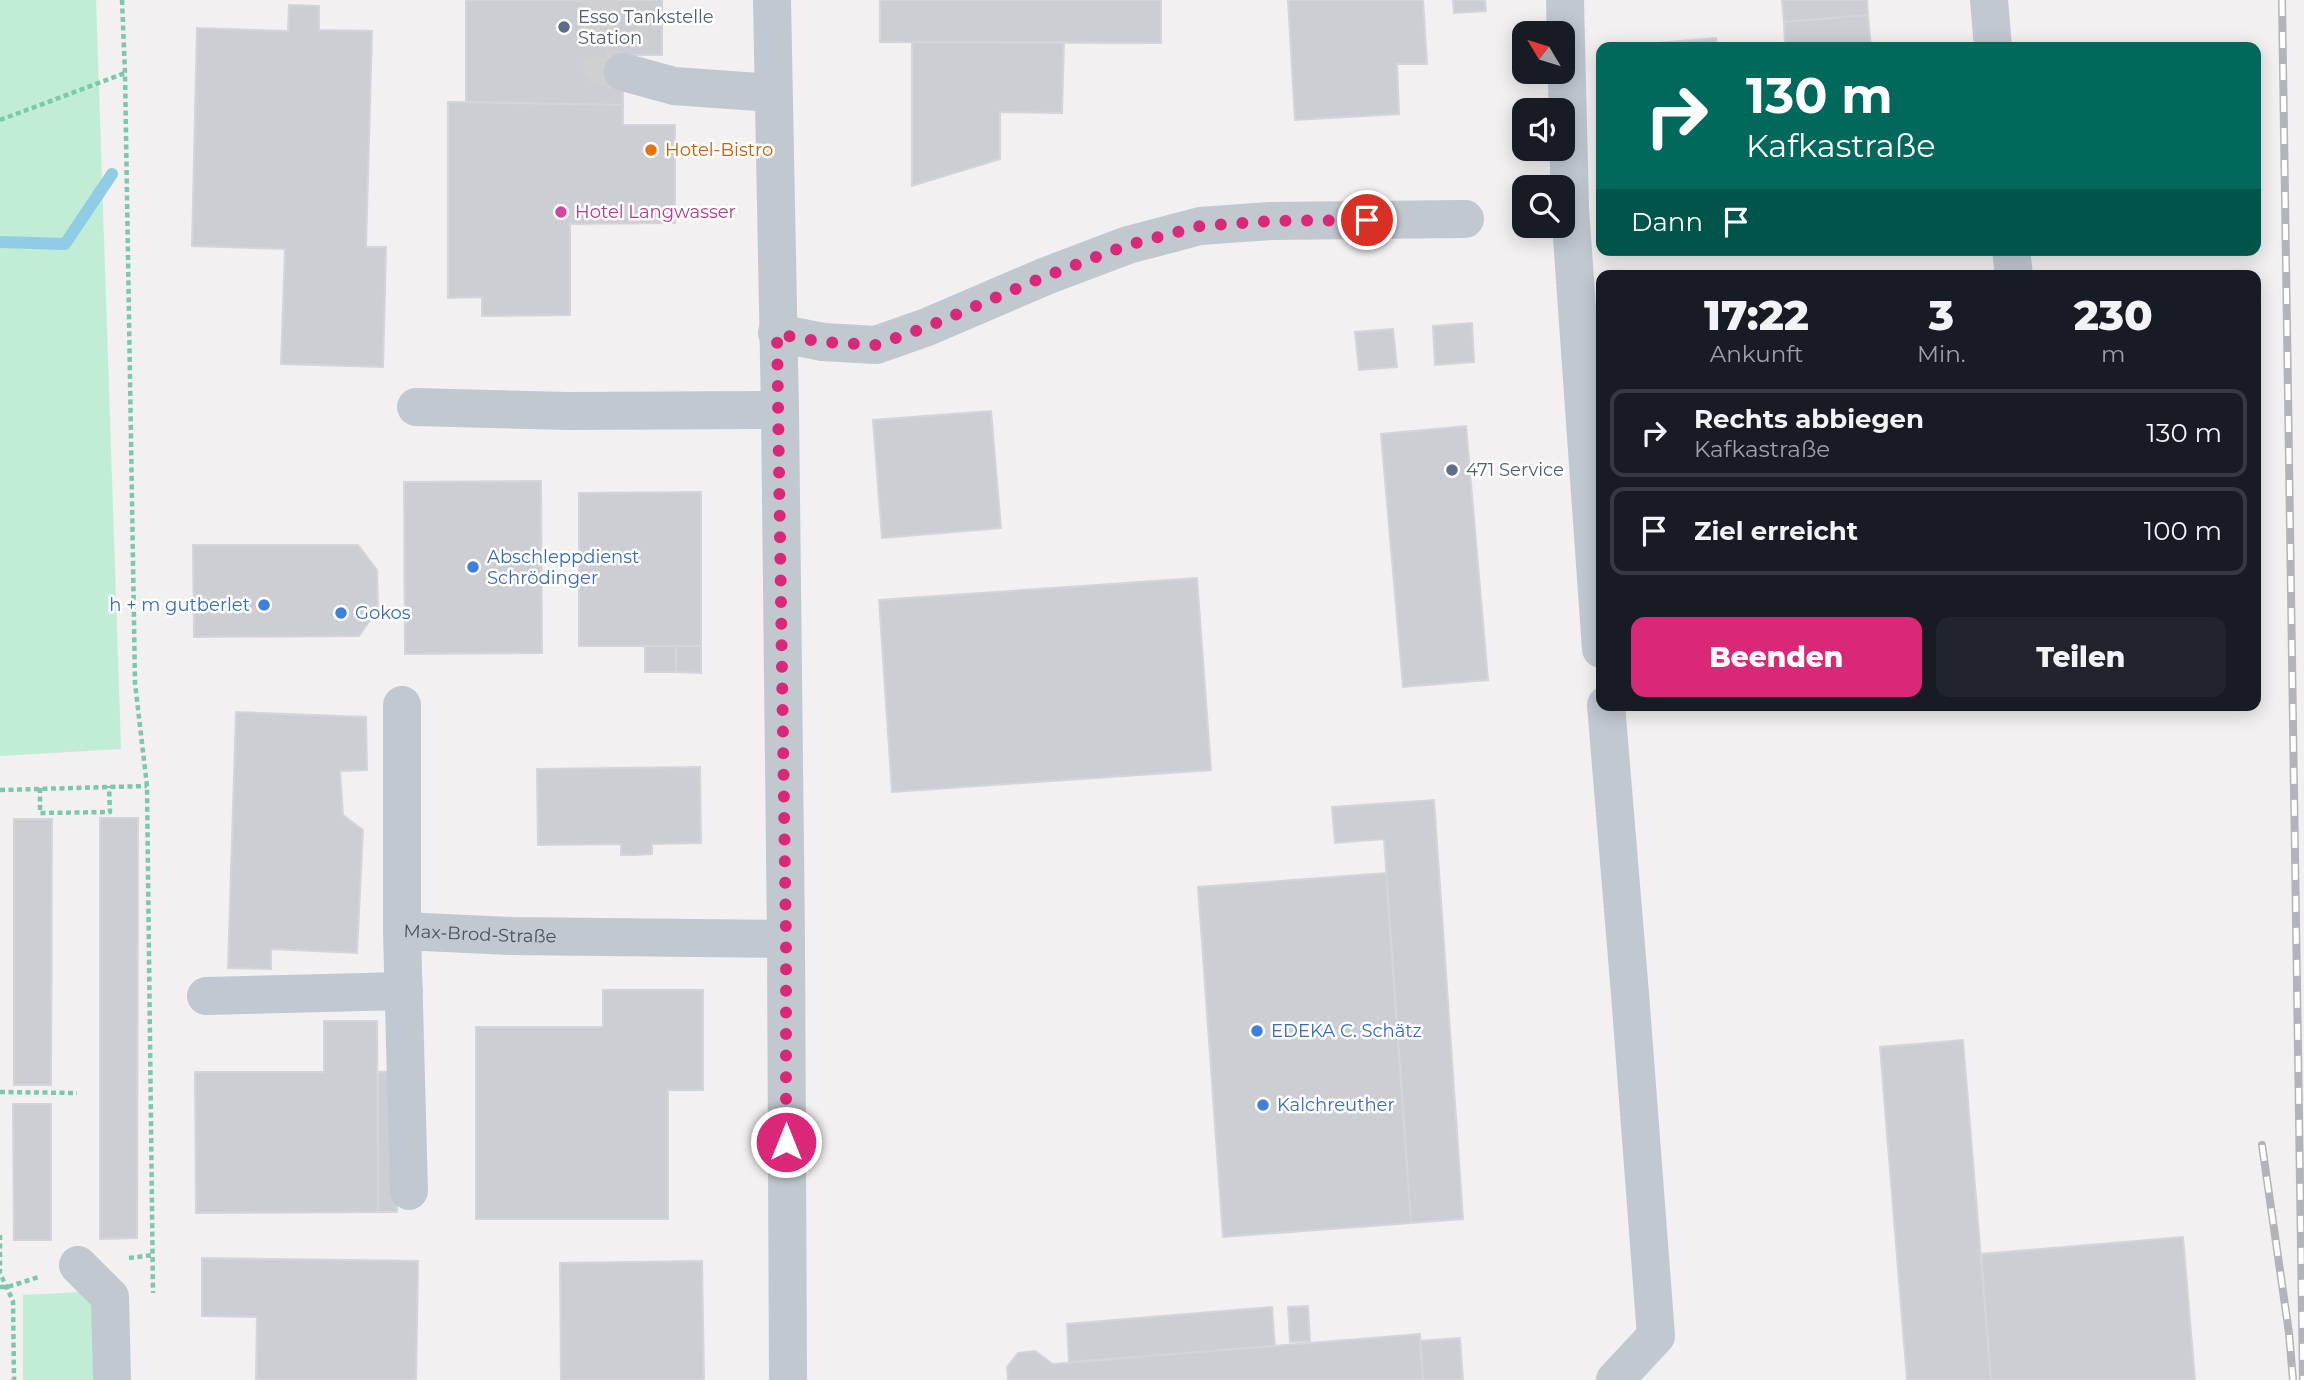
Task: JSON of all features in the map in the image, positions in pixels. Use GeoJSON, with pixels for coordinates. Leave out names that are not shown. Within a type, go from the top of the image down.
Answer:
{"type":"FeatureCollection","features":[{"type":"Feature","properties":{"kind":"street"},"geometry":{"type":"LineString","coordinates":[[772,0],[786,939],[788,1380]]}},
{"type":"Feature","properties":{"kind":"street"},"geometry":{"type":"LineString","coordinates":[[1565,0],[1570,209],[1596,578]]}},
{"type":"Feature","properties":{"kind":"street"},"geometry":{"type":"LineString","coordinates":[[1989,0],[1993,42]]}},
{"type":"Feature","properties":{"kind":"street"},"geometry":{"type":"LineString","coordinates":[[623,72],[674,86],[773,93]]}},
{"type":"Feature","properties":{"kind":"street"},"geometry":{"type":"LineString","coordinates":[[777,334],[823,342],[876,345],[1128,245],[1200,226],[1270,221],[1465,219]]}},
{"type":"Feature","properties":{"kind":"street"},"geometry":{"type":"LineString","coordinates":[[416,407],[568,411],[779,410]]}},
{"type":"Feature","properties":{"kind":"street","name":"Max-Brod-Straße"},"geometry":{"type":"LineString","coordinates":[[402,705],[402,931],[512,936],[786,939]]}},
{"type":"Feature","properties":{"kind":"street"},"geometry":{"type":"LineString","coordinates":[[1606,711],[1656,1336],[1615,1380]]}},
{"type":"Feature","properties":{"kind":"street"},"geometry":{"type":"LineString","coordinates":[[402,931],[409,1191]]}},
{"type":"Feature","properties":{"kind":"street"},"geometry":{"type":"LineString","coordinates":[[206,996],[404,991]]}},
{"type":"Feature","properties":{"kind":"street"},"geometry":{"type":"LineString","coordinates":[[78,1265],[110,1297],[112,1380]]}},
{"type":"Feature","properties":{"kind":"path"},"geometry":{"type":"LineString","coordinates":[[122,0],[135,683],[147,786],[153,1297]]}},
{"type":"Feature","properties":{"kind":"path"},"geometry":{"type":"LineString","coordinates":[[0,120],[125,73]]}},
{"type":"Feature","properties":{"kind":"path"},"geometry":{"type":"LineString","coordinates":[[40,788],[40,813],[110,812],[109,786]]}},
{"type":"Feature","properties":{"kind":"path"},"geometry":{"type":"LineString","coordinates":[[0,790],[147,786]]}},
{"type":"Feature","properties":{"kind":"path"},"geometry":{"type":"LineString","coordinates":[[0,1092],[77,1093]]}},
{"type":"Feature","properties":{"kind":"path"},"geometry":{"type":"LineString","coordinates":[[0,1235],[1,1273],[13,1301],[13,1380]]}},
{"type":"Feature","properties":{"kind":"green space"},"geometry":{"type":"Polygon","coordinates":[[[0,0],[96,0],[121,749],[0,756],[0,0]]]}},
{"type":"Feature","properties":{"kind":"green space"},"geometry":{"type":"Polygon","coordinates":[[[103,1291],[103,1380],[23,1380],[23,1295],[103,1291]]]}},
{"type":"Feature","properties":{"kind":"building","name":"Esso Tankstelle Station"},"geometry":{"type":"Polygon","coordinates":[[[466,0],[662,0],[662,55],[623,55],[623,105],[466,102],[466,0]]]}},
{"type":"Feature","properties":{"kind":"building"},"geometry":{"type":"Polygon","coordinates":[[[880,0],[1161,0],[1161,43],[880,42],[880,0]]]}},
{"type":"Feature","properties":{"kind":"building"},"geometry":{"type":"Polygon","coordinates":[[[1288,0],[1423,0],[1427,64],[1397,64],[1399,114],[1295,120],[1288,0]]]}},
{"type":"Feature","properties":{"kind":"building"},"geometry":{"type":"Polygon","coordinates":[[[1453,0],[1485,0],[1486,11],[1454,13],[1453,0]]]}},
{"type":"Feature","properties":{"kind":"building"},"geometry":{"type":"Polygon","coordinates":[[[1782,0],[1867,0],[1868,15],[1784,22],[1782,0]]]}},
{"type":"Feature","properties":{"kind":"building"},"geometry":{"type":"Polygon","coordinates":[[[289,5],[319,6],[319,30],[372,31],[366,247],[386,247],[383,367],[281,364],[285,249],[192,246],[197,28],[288,31],[289,5]]]}},
{"type":"Feature","properties":{"kind":"building"},"geometry":{"type":"Polygon","coordinates":[[[1868,15],[1871,42],[1785,42],[1784,22],[1868,15]]]}},
{"type":"Feature","properties":{"kind":"building"},"geometry":{"type":"Polygon","coordinates":[[[1716,38],[1716,42],[1670,42],[1716,38]]]}},
{"type":"Feature","properties":{"kind":"building"},"geometry":{"type":"Polygon","coordinates":[[[912,42],[1064,42],[1062,113],[1000,112],[1000,159],[912,186],[912,42]]]}},
{"type":"Feature","properties":{"kind":"building","name":"Hotel Langwasser"},"geometry":{"type":"Polygon","coordinates":[[[448,102],[623,105],[623,125],[675,125],[675,223],[570,224],[570,315],[482,316],[482,297],[448,298],[448,102]]]}},
{"type":"Feature","properties":{"kind":"building"},"geometry":{"type":"Polygon","coordinates":[[[1472,323],[1474,362],[1435,365],[1433,326],[1472,323]]]}},
{"type":"Feature","properties":{"kind":"building"},"geometry":{"type":"Polygon","coordinates":[[[1393,329],[1397,367],[1359,370],[1355,332],[1393,329]]]}},
{"type":"Feature","properties":{"kind":"building"},"geometry":{"type":"Polygon","coordinates":[[[991,411],[1001,528],[882,538],[873,420],[991,411]]]}},
{"type":"Feature","properties":{"kind":"building"},"geometry":{"type":"Polygon","coordinates":[[[1466,426],[1488,680],[1403,687],[1381,434],[1466,426]]]}},
{"type":"Feature","properties":{"kind":"building","name":"Abschleppdienst Schrödinger"},"geometry":{"type":"Polygon","coordinates":[[[541,481],[542,653],[405,654],[404,482],[541,481]]]}},
{"type":"Feature","properties":{"kind":"building"},"geometry":{"type":"Polygon","coordinates":[[[701,492],[701,646],[579,646],[579,493],[701,492]]]}},
{"type":"Feature","properties":{"kind":"building"},"geometry":{"type":"Polygon","coordinates":[[[193,545],[358,545],[377,570],[378,609],[359,636],[194,637],[193,545]]]}},
{"type":"Feature","properties":{"kind":"building"},"geometry":{"type":"Polygon","coordinates":[[[1197,578],[1211,770],[892,792],[879,600],[1197,578]]]}},
{"type":"Feature","properties":{"kind":"building"},"geometry":{"type":"Polygon","coordinates":[[[645,646],[676,646],[676,672],[645,672],[645,646]]]}},
{"type":"Feature","properties":{"kind":"building"},"geometry":{"type":"Polygon","coordinates":[[[676,646],[701,646],[701,673],[676,672],[676,646]]]}},
{"type":"Feature","properties":{"kind":"building"},"geometry":{"type":"Polygon","coordinates":[[[236,712],[366,717],[367,770],[340,771],[343,815],[363,830],[357,953],[271,949],[271,969],[228,968],[236,712]]]}},
{"type":"Feature","properties":{"kind":"building"},"geometry":{"type":"Polygon","coordinates":[[[700,767],[701,843],[652,844],[652,854],[634,855],[621,855],[621,844],[538,845],[537,769],[700,767]]]}},
{"type":"Feature","properties":{"kind":"building"},"geometry":{"type":"Polygon","coordinates":[[[1434,800],[1463,1219],[1411,1223],[1384,839],[1335,843],[1332,807],[1434,800]]]}},
{"type":"Feature","properties":{"kind":"building"},"geometry":{"type":"Polygon","coordinates":[[[100,818],[138,818],[137,1238],[100,1239],[100,818]]]}},
{"type":"Feature","properties":{"kind":"building"},"geometry":{"type":"Polygon","coordinates":[[[14,819],[52,819],[51,1085],[14,1085],[14,819]]]}},
{"type":"Feature","properties":{"kind":"building"},"geometry":{"type":"Polygon","coordinates":[[[1386,873],[1411,1223],[1223,1237],[1198,887],[1386,873]]]}},
{"type":"Feature","properties":{"kind":"building"},"geometry":{"type":"Polygon","coordinates":[[[603,990],[703,990],[703,1090],[668,1090],[668,1219],[476,1219],[476,1027],[603,1027],[603,990]]]}},
{"type":"Feature","properties":{"kind":"building"},"geometry":{"type":"Polygon","coordinates":[[[324,1021],[377,1021],[378,1212],[196,1213],[195,1072],[324,1072],[324,1021]]]}},
{"type":"Feature","properties":{"kind":"building"},"geometry":{"type":"Polygon","coordinates":[[[1963,1040],[1991,1380],[1907,1380],[1880,1047],[1963,1040]]]}},
{"type":"Feature","properties":{"kind":"building"},"geometry":{"type":"Polygon","coordinates":[[[396,1071],[397,1212],[378,1212],[378,1072],[396,1071]]]}},
{"type":"Feature","properties":{"kind":"building"},"geometry":{"type":"Polygon","coordinates":[[[13,1104],[51,1104],[51,1240],[14,1240],[13,1104]]]}},
{"type":"Feature","properties":{"kind":"building"},"geometry":{"type":"Polygon","coordinates":[[[2183,1237],[2195,1380],[1991,1380],[1981,1254],[2183,1237]]]}},
{"type":"Feature","properties":{"kind":"building"},"geometry":{"type":"Polygon","coordinates":[[[202,1258],[418,1261],[416,1380],[256,1380],[257,1317],[202,1316],[202,1258]]]}},
{"type":"Feature","properties":{"kind":"building"},"geometry":{"type":"Polygon","coordinates":[[[702,1261],[704,1380],[561,1380],[560,1263],[702,1261]]]}},
{"type":"Feature","properties":{"kind":"building"},"geometry":{"type":"Polygon","coordinates":[[[1308,1306],[1310,1341],[1290,1342],[1288,1307],[1308,1306]]]}},
{"type":"Feature","properties":{"kind":"building"},"geometry":{"type":"Polygon","coordinates":[[[1272,1307],[1275,1346],[1069,1362],[1067,1324],[1272,1307]]]}},
{"type":"Feature","properties":{"kind":"building"},"geometry":{"type":"Polygon","coordinates":[[[1420,1334],[1423,1380],[1008,1380],[1007,1367],[1018,1353],[1035,1351],[1053,1364],[1420,1334]]]}},
{"type":"Feature","properties":{"kind":"building"},"geometry":{"type":"Polygon","coordinates":[[[1460,1338],[1463,1380],[1423,1380],[1420,1341],[1460,1338]]]}},
{"type":"Feature","properties":{"kind":"waterway"},"geometry":{"type":"LineString","coordinates":[[0,242],[65,244],[112,174]]}},
{"type":"Feature","properties":{"kind":"tunnel"},"geometry":{"type":"LineString","coordinates":[[599,0],[602,66],[623,72]]}},
{"type":"Feature","properties":{"kind":"railway"},"geometry":{"type":"LineString","coordinates":[[2282,0],[2303,1380]]}},
{"type":"Feature","properties":{"kind":"railway"},"geometry":{"type":"LineString","coordinates":[[2262,1145],[2289,1333],[2293,1380]]}},
{"type":"Feature","properties":{"kind":"place","name":"Esso Tankstelle Station"},"geometry":{"type":"Point","coordinates":[564,27]}},
{"type":"Feature","properties":{"kind":"place","name":"Hotel-Bistro"},"geometry":{"type":"Point","coordinates":[651,150]}},
{"type":"Feature","properties":{"kind":"place","name":"Hotel Langwasser"},"geometry":{"type":"Point","coordinates":[561,212]}},
{"type":"Feature","properties":{"kind":"place","name":"471 Service"},"geometry":{"type":"Point","coordinates":[1452,470]}},
{"type":"Feature","properties":{"kind":"place","name":"Abschleppdienst Schrödinger"},"geometry":{"type":"Point","coordinates":[473,567]}},
{"type":"Feature","properties":{"kind":"place","name":"h + m gutberlet"},"geometry":{"type":"Point","coordinates":[264,605]}},
{"type":"Feature","properties":{"kind":"place","name":"Gokos"},"geometry":{"type":"Point","coordinates":[341,613]}},
{"type":"Feature","properties":{"kind":"place","name":"EDEKA C. Schätz"},"geometry":{"type":"Point","coordinates":[1257,1031]}},
{"type":"Feature","properties":{"kind":"place","name":"Kalchreuther"},"geometry":{"type":"Point","coordinates":[1263,1105]}},
{"type":"Feature","properties":{"kind":"route"},"geometry":{"type":"LineString","coordinates":[[786,1142],[786,939],[777,334],[823,342],[876,345],[1128,245],[1200,226],[1270,221],[1367,220]]}}]}
